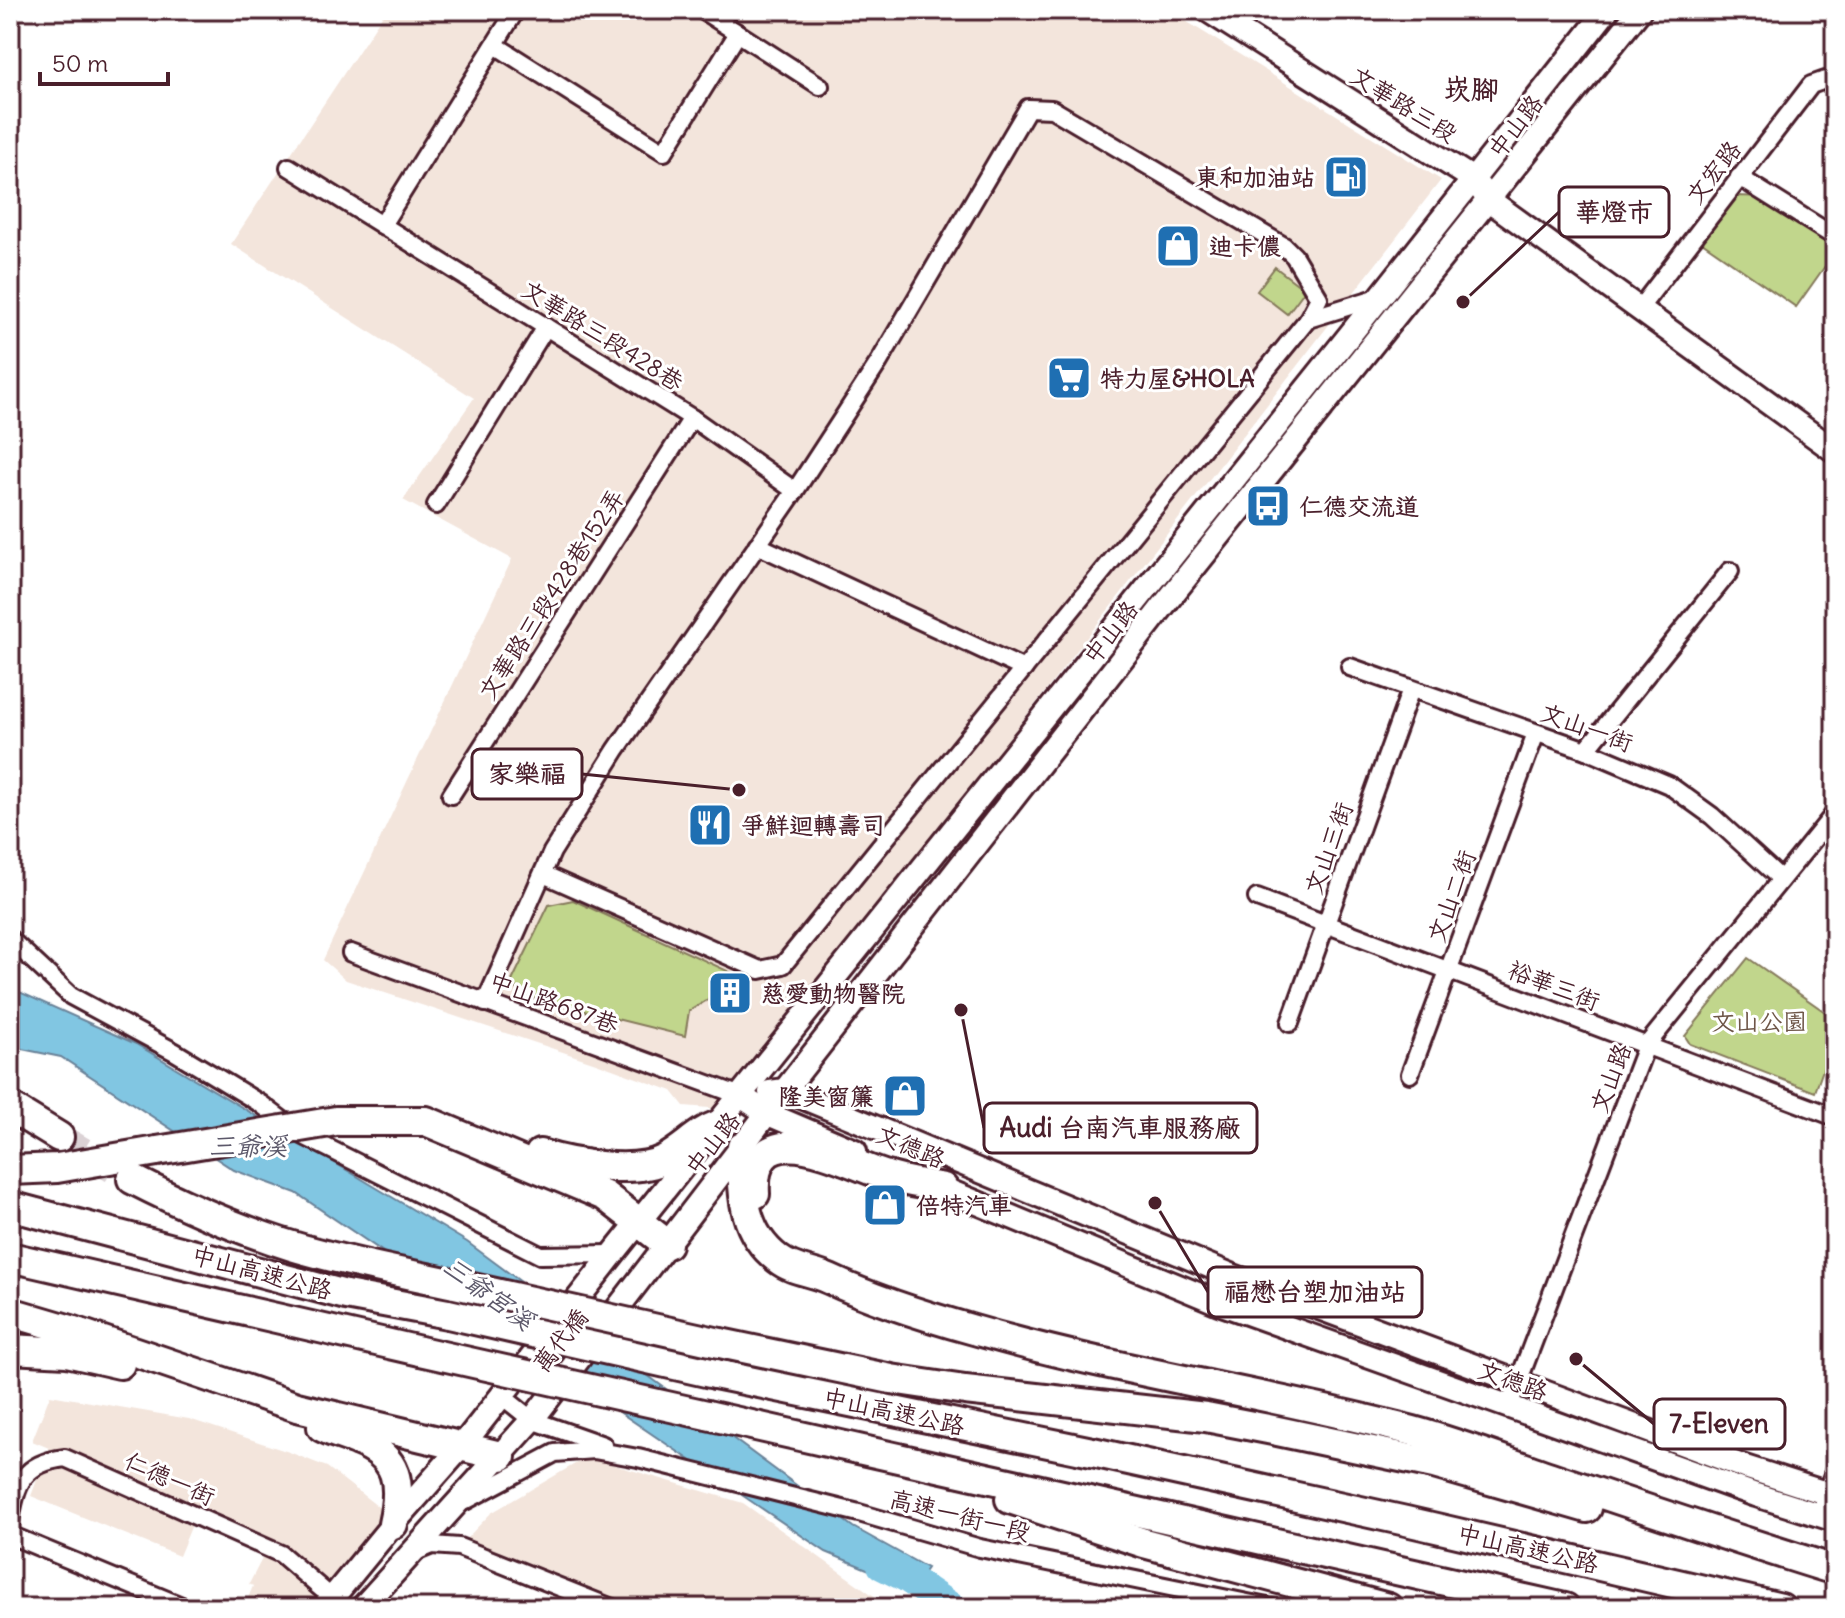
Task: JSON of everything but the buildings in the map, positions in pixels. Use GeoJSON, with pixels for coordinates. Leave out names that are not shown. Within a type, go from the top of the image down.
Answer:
{"type":"FeatureCollection","features":[{"type":"Feature","properties":{"kind":"highway"},"geometry":{"type":"LineString","coordinates":[[10,1107],[59,1137]]}},
{"type":"Feature","properties":{"kind":"highway"},"geometry":{"type":"LineString","coordinates":[[10,1170],[57,1168],[336,1121],[426,1121],[487,1136],[559,1160],[624,1166],[658,1163],[718,1125]]}},
{"type":"Feature","properties":{"kind":"highway"},"geometry":{"type":"LineString","coordinates":[[426,1121],[605,1196],[667,1244]]}},
{"type":"Feature","properties":{"kind":"highway"},"geometry":{"type":"LineString","coordinates":[[816,1273],[806,1262],[777,1244],[763,1221],[755,1182],[758,1166],[766,1155],[785,1146],[801,1146],[888,1177],[943,1188]]}},
{"type":"Feature","properties":{"kind":"highway"},"geometry":{"type":"LineString","coordinates":[[742,1147],[743,1196],[751,1226],[761,1242],[778,1259],[801,1271],[816,1273],[876,1301],[1012,1341],[1113,1366],[1292,1402],[1416,1432],[1835,1570]]}},
{"type":"Feature","properties":{"kind":"highway"},"geometry":{"type":"LineString","coordinates":[[132,1179],[193,1209],[261,1236],[354,1262],[891,1379],[1206,1417],[1323,1439],[1434,1464],[1617,1516],[1759,1547]]}},
{"type":"Feature","properties":{"kind":"highway","name":"中山高速公路"},"geometry":{"type":"LineString","coordinates":[[10,1206],[346,1295],[448,1314],[715,1374],[1097,1453],[1781,1608]]}},
{"type":"Feature","properties":{"kind":"highway","name":"中山高速公路"},"geometry":{"type":"LineString","coordinates":[[10,1257],[339,1334],[834,1442],[1565,1608]]}},
{"type":"Feature","properties":{"kind":"highway"},"geometry":{"type":"LineString","coordinates":[[10,1312],[297,1407],[501,1456]]}},
{"type":"Feature","properties":{"kind":"highway"},"geometry":{"type":"LineString","coordinates":[[10,1349],[82,1355],[167,1376],[233,1386]]}},
{"type":"Feature","properties":{"kind":"highway"},"geometry":{"type":"LineString","coordinates":[[297,1407],[325,1429],[370,1446],[388,1462],[399,1488],[393,1524]]}},
{"type":"Feature","properties":{"kind":"highway"},"geometry":{"type":"LineString","coordinates":[[834,1442],[1144,1543],[1388,1608]]}},
{"type":"Feature","properties":{"kind":"main road","name":"文華路三段"},"geometry":{"type":"LineString","coordinates":[[1207,10],[1473,179],[1489,200],[1835,451]]}},
{"type":"Feature","properties":{"kind":"main road","name":"中山路"},"geometry":{"type":"LineString","coordinates":[[613,1254],[1607,10]]}},
{"type":"Feature","properties":{"kind":"main road","name":"中山路"},"geometry":{"type":"LineString","coordinates":[[629,1292],[1154,617],[1640,10]]}},
{"type":"Feature","properties":{"kind":"main road"},"geometry":{"type":"LineString","coordinates":[[741,1096],[785,1090]]}},
{"type":"Feature","properties":{"kind":"main road","name":"文德路"},"geometry":{"type":"LineString","coordinates":[[785,1090],[1231,1275],[1745,1467],[1829,1506]]}},
{"type":"Feature","properties":{"kind":"main road","name":"文德路"},"geometry":{"type":"LineString","coordinates":[[741,1096],[768,1114],[1219,1303],[1756,1495],[1829,1506]]}},
{"type":"Feature","properties":{"kind":"main road","name":"萬代橋"},"geometry":{"type":"LineString","coordinates":[[507,1390],[613,1254]]}},
{"type":"Feature","properties":{"kind":"main road","name":"萬代橋"},"geometry":{"type":"LineString","coordinates":[[532,1420],[629,1292]]}},
{"type":"Feature","properties":{"kind":"main road"},"geometry":{"type":"LineString","coordinates":[[328,1603],[507,1390]]}},
{"type":"Feature","properties":{"kind":"main road"},"geometry":{"type":"LineString","coordinates":[[362,1608],[532,1420]]}},
{"type":"Feature","properties":{"kind":"street"},"geometry":{"type":"LineString","coordinates":[[382,225],[516,10]]}},
{"type":"Feature","properties":{"kind":"street"},"geometry":{"type":"LineString","coordinates":[[702,10],[820,86]]}},
{"type":"Feature","properties":{"kind":"street"},"geometry":{"type":"LineString","coordinates":[[495,45],[664,152],[738,33]]}},
{"type":"Feature","properties":{"kind":"street","name":"文宏路"},"geometry":{"type":"LineString","coordinates":[[1639,309],[1811,85],[1825,80],[1835,84]]}},
{"type":"Feature","properties":{"kind":"street"},"geometry":{"type":"LineString","coordinates":[[485,1003],[552,852],[616,750],[795,491],[879,362],[1028,108],[1052,109],[1284,246],[1294,256],[1319,298],[1308,319],[783,965],[760,970],[543,874]]}},
{"type":"Feature","properties":{"kind":"street","name":"文華路三段428巷"},"geometry":{"type":"LineString","coordinates":[[289,167],[692,418],[795,491]]}},
{"type":"Feature","properties":{"kind":"street"},"geometry":{"type":"LineString","coordinates":[[1739,177],[1835,237]]}},
{"type":"Feature","properties":{"kind":"street"},"geometry":{"type":"LineString","coordinates":[[1308,319],[1381,296]]}},
{"type":"Feature","properties":{"kind":"street"},"geometry":{"type":"LineString","coordinates":[[436,505],[546,327]]}},
{"type":"Feature","properties":{"kind":"street","name":"文華路三段428巷152弄"},"geometry":{"type":"LineString","coordinates":[[451,795],[692,418]]}},
{"type":"Feature","properties":{"kind":"street"},"geometry":{"type":"LineString","coordinates":[[757,545],[1024,669]]}},
{"type":"Feature","properties":{"kind":"street"},"geometry":{"type":"LineString","coordinates":[[1586,750],[1730,571]]}},
{"type":"Feature","properties":{"kind":"street","name":"文山一街"},"geometry":{"type":"LineString","coordinates":[[1350,667],[1586,750],[1669,785],[1712,816],[1781,879]]}},
{"type":"Feature","properties":{"kind":"street","name":"文山三街"},"geometry":{"type":"LineString","coordinates":[[1290,1023],[1411,689]]}},
{"type":"Feature","properties":{"kind":"street","name":"文山二街"},"geometry":{"type":"LineString","coordinates":[[1410,1074],[1536,733]]}},
{"type":"Feature","properties":{"kind":"street","name":"文山路"},"geometry":{"type":"LineString","coordinates":[[1509,1406],[1646,1046],[1835,813]]}},
{"type":"Feature","properties":{"kind":"street","name":"裕華三街"},"geometry":{"type":"LineString","coordinates":[[1257,898],[1835,1117]]}},
{"type":"Feature","properties":{"kind":"street"},"geometry":{"type":"LineString","coordinates":[[10,939],[71,996],[175,1052],[261,1104],[302,1135],[540,1255],[613,1254]]}},
{"type":"Feature","properties":{"kind":"street","name":"中山路687巷"},"geometry":{"type":"LineString","coordinates":[[351,953],[741,1096]]}},
{"type":"Feature","properties":{"kind":"street","name":"高速一街一段"},"geometry":{"type":"LineString","coordinates":[[507,1390],[532,1420],[638,1458]]}},
{"type":"Feature","properties":{"kind":"street","name":"高速一街一段"},"geometry":{"type":"LineString","coordinates":[[452,1509],[555,1453],[594,1450],[859,1513],[980,1548],[1272,1608]]}},
{"type":"Feature","properties":{"kind":"street","name":"仁德一街"},"geometry":{"type":"LineString","coordinates":[[10,1523],[12,1508],[26,1472],[45,1460],[65,1458],[281,1554],[328,1603]]}},
{"type":"Feature","properties":{"kind":"street"},"geometry":{"type":"LineString","coordinates":[[1829,1506],[1835,1469]]}},
{"type":"Feature","properties":{"kind":"street"},"geometry":{"type":"LineString","coordinates":[[10,1535],[186,1608]]}},
{"type":"Feature","properties":{"kind":"street"},"geometry":{"type":"LineString","coordinates":[[409,1554],[432,1545],[459,1547],[612,1608]]}},
{"type":"Feature","properties":{"kind":"shaded area"},"geometry":{"type":"Polygon","coordinates":[[[386,10],[1168,10],[1441,180],[722,1109],[684,1106],[672,1091],[346,980],[323,960],[512,559],[403,500],[474,398],[231,244],[386,10]]]}},
{"type":"Feature","properties":{"kind":"shaded area"},"geometry":{"type":"Polygon","coordinates":[[[50,1395],[189,1419],[289,1452],[327,1467],[386,1513],[315,1608],[244,1608],[253,1586],[249,1584],[265,1553],[194,1520],[179,1556],[31,1496],[49,1448],[32,1441],[50,1395]]]}},
{"type":"Feature","properties":{"kind":"shaded area"},"geometry":{"type":"Polygon","coordinates":[[[587,1457],[743,1503],[891,1608],[636,1608],[466,1539],[491,1513],[587,1457]]]}},
{"type":"Feature","properties":{"kind":"green space"},"geometry":{"type":"Polygon","coordinates":[[[1737,196],[1766,197],[1835,244],[1835,252],[1796,307],[1702,242],[1737,196]]]}},
{"type":"Feature","properties":{"kind":"green space"},"geometry":{"type":"Polygon","coordinates":[[[1275,267],[1305,290],[1287,314],[1257,291],[1275,267]]]}},
{"type":"Feature","properties":{"kind":"green space"},"geometry":{"type":"Polygon","coordinates":[[[573,900],[732,973],[709,999],[689,1011],[685,1036],[520,995],[512,981],[549,905],[573,900]]]}},
{"type":"Feature","properties":{"kind":"green space","name":"文山公園"},"geometry":{"type":"Polygon","coordinates":[[[1748,958],[1835,1019],[1835,1036],[1815,1092],[1690,1044],[1685,1036],[1748,958]]]}},
{"type":"Feature","properties":{"kind":"water","name":"三爺溪"},"geometry":{"type":"Polygon","coordinates":[[[10,984],[17,991],[136,1044],[467,1242],[853,1527],[927,1568],[913,1588],[826,1552],[296,1193],[234,1170],[61,1057],[17,1048],[10,1043],[10,984]]]}},
{"type":"Feature","properties":{"kind":"waterway","name":"三爺宮溪"},"geometry":{"type":"LineString","coordinates":[[882,1565],[952,1608]]}},
{"type":"Feature","properties":{"kind":"tunnel"},"geometry":{"type":"LineString","coordinates":[[59,1137],[113,1169]]}},
{"type":"Feature","properties":{"kind":"place","name":"東和加油站"},"geometry":{"type":"Point","coordinates":[1346,177]}},
{"type":"Feature","properties":{"kind":"place","name":"迪卡儂"},"geometry":{"type":"Point","coordinates":[1178,246]}},
{"type":"Feature","properties":{"kind":"place","name":"華燈市"},"geometry":{"type":"Point","coordinates":[1463,302]}},
{"type":"Feature","properties":{"kind":"place","name":"特力屋&HOLA"},"geometry":{"type":"Point","coordinates":[1069,378]}},
{"type":"Feature","properties":{"kind":"place","name":"仁德交流道"},"geometry":{"type":"Point","coordinates":[1268,506]}},
{"type":"Feature","properties":{"kind":"place","name":"家樂福"},"geometry":{"type":"Point","coordinates":[739,790]}},
{"type":"Feature","properties":{"kind":"place","name":"爭鮮迴轉壽司"},"geometry":{"type":"Point","coordinates":[710,825]}},
{"type":"Feature","properties":{"kind":"place","name":"慈愛動物醫院"},"geometry":{"type":"Point","coordinates":[730,993]}},
{"type":"Feature","properties":{"kind":"place","name":"Audi 台南汽車服務廠"},"geometry":{"type":"Point","coordinates":[961,1010]}},
{"type":"Feature","properties":{"kind":"place","name":"隆美窗簾"},"geometry":{"type":"Point","coordinates":[905,1096]}},
{"type":"Feature","properties":{"kind":"place","name":"福懋台塑加油站"},"geometry":{"type":"Point","coordinates":[1155,1203]}},
{"type":"Feature","properties":{"kind":"place","name":"倍特汽車"},"geometry":{"type":"Point","coordinates":[885,1205]}},
{"type":"Feature","properties":{"kind":"place","name":"7-Eleven"},"geometry":{"type":"Point","coordinates":[1576,1359]}},
{"type":"Feature","properties":{"kind":"district","name":"崁腳"},"geometry":{"type":"Point","coordinates":[1471,89]}}]}
